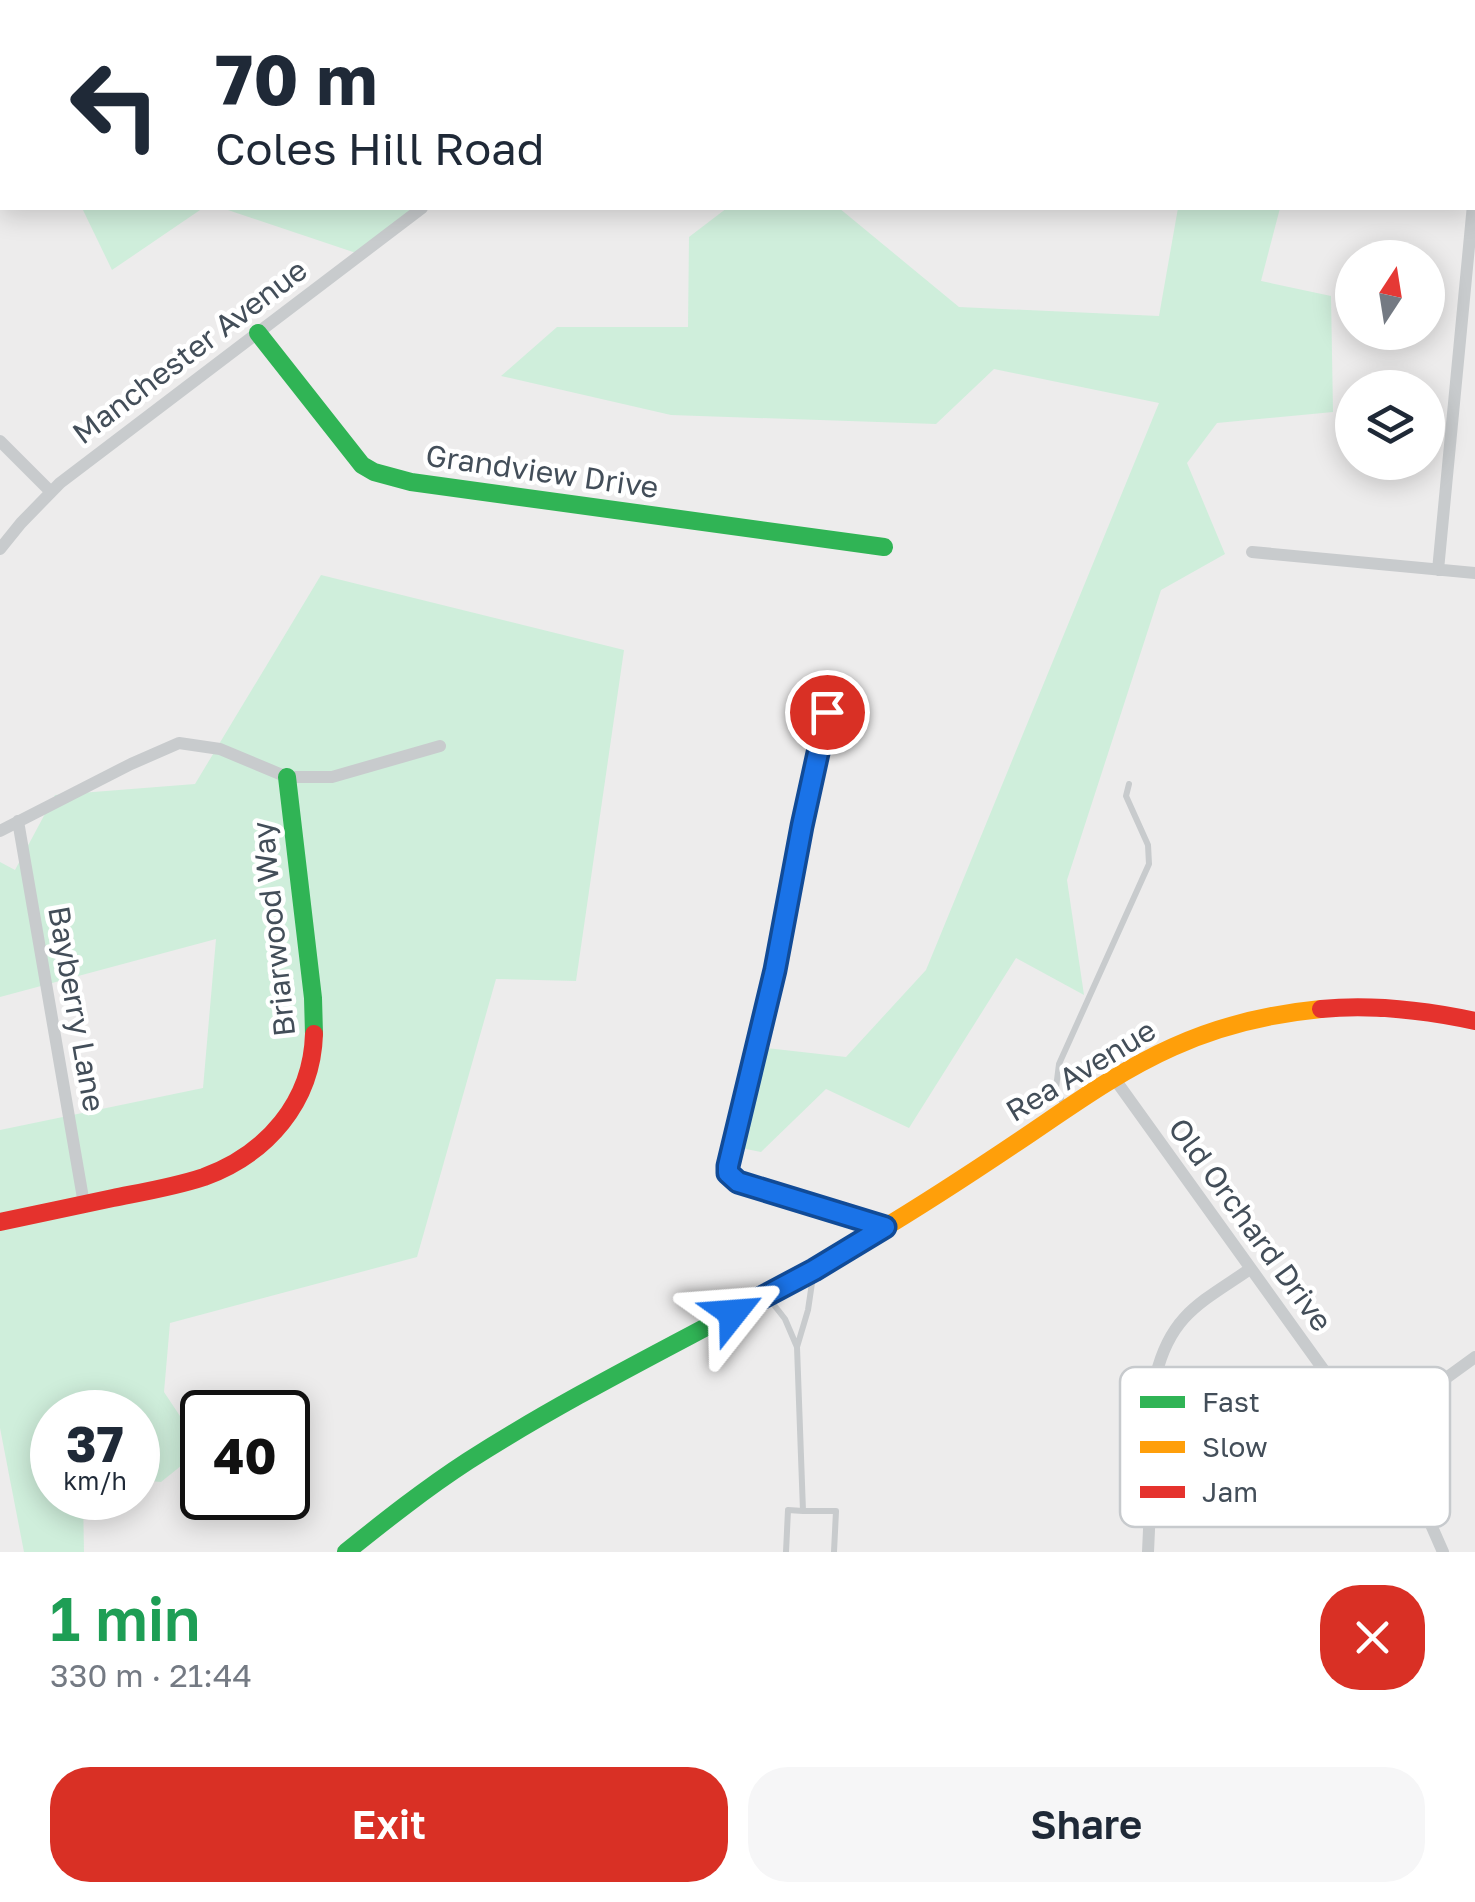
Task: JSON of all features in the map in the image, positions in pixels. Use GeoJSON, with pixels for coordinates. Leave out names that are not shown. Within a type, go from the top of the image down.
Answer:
{"type":"FeatureCollection","features":[{"type":"Feature","properties":{"kind":"street","name":"Manchester Avenue"},"geometry":{"type":"LineString","coordinates":[[0,549],[51,492],[419,210]]}},
{"type":"Feature","properties":{"kind":"street"},"geometry":{"type":"LineString","coordinates":[[1438,570],[1473,210]]}},
{"type":"Feature","properties":{"kind":"street","name":"Grandview Drive"},"geometry":{"type":"LineString","coordinates":[[258,333],[342,443],[362,466],[374,472],[411,482],[884,547]]}},
{"type":"Feature","properties":{"kind":"street"},"geometry":{"type":"LineString","coordinates":[[0,441],[51,492]]}},
{"type":"Feature","properties":{"kind":"street"},"geometry":{"type":"LineString","coordinates":[[1252,552],[1475,573]]}},
{"type":"Feature","properties":{"kind":"street"},"geometry":{"type":"LineString","coordinates":[[827,712],[775,970],[728,1173],[738,1182],[885,1227]]}},
{"type":"Feature","properties":{"kind":"street"},"geometry":{"type":"LineString","coordinates":[[0,830],[179,744],[220,749],[286,777],[332,778],[440,746]]}},
{"type":"Feature","properties":{"kind":"street","name":"Briarwood Way"},"geometry":{"type":"LineString","coordinates":[[0,1222],[205,1178],[244,1159],[291,1112],[302,1094],[314,1054],[314,998],[286,777]]}},
{"type":"Feature","properties":{"kind":"street","name":"Bayberry Lane"},"geometry":{"type":"LineString","coordinates":[[18,822],[84,1204]]}},
{"type":"Feature","properties":{"kind":"street","name":"Rea Avenue"},"geometry":{"type":"LineString","coordinates":[[346,1552],[438,1480],[501,1439],[814,1270],[1114,1078],[1174,1046],[1264,1017],[1332,1007],[1421,1010],[1475,1020]]}},
{"type":"Feature","properties":{"kind":"street","name":"Old Orchard Drive"},"geometry":{"type":"LineString","coordinates":[[1114,1078],[1321,1367]]}},
{"type":"Feature","properties":{"kind":"street"},"geometry":{"type":"LineString","coordinates":[[1158,1367],[1180,1321],[1192,1308],[1250,1268]]}},
{"type":"Feature","properties":{"kind":"street"},"geometry":{"type":"LineString","coordinates":[[1450,1375],[1475,1357]]}},
{"type":"Feature","properties":{"kind":"street"},"geometry":{"type":"LineString","coordinates":[[1148,1552],[1149,1527]]}},
{"type":"Feature","properties":{"kind":"street","name":"Old Orchard Drive"},"geometry":{"type":"LineString","coordinates":[[1432,1527],[1443,1552]]}},
{"type":"Feature","properties":{"kind":"lane"},"geometry":{"type":"LineString","coordinates":[[1065,1109],[1056,1088],[1059,1064],[1149,864],[1148,845],[1126,796],[1128,784]]}},
{"type":"Feature","properties":{"kind":"lane"},"geometry":{"type":"LineString","coordinates":[[803,1511],[797,1347],[814,1270]]}},
{"type":"Feature","properties":{"kind":"lane"},"geometry":{"type":"LineString","coordinates":[[766,1295],[785,1320],[797,1347]]}},
{"type":"Feature","properties":{"kind":"lane"},"geometry":{"type":"LineString","coordinates":[[786,1552],[788,1510],[836,1511],[834,1552]]}},
{"type":"Feature","properties":{"kind":"green space"},"geometry":{"type":"Polygon","coordinates":[[[83,210],[200,210],[112,270],[83,210]]]}},
{"type":"Feature","properties":{"kind":"green space"},"geometry":{"type":"Polygon","coordinates":[[[228,210],[421,210],[362,255],[228,210]]]}},
{"type":"Feature","properties":{"kind":"green space"},"geometry":{"type":"Polygon","coordinates":[[[724,210],[841,210],[959,307],[1159,316],[1178,210],[1279,210],[1261,281],[1331,296],[1333,412],[1217,423],[1187,463],[1225,554],[1161,590],[1067,880],[1084,995],[1016,958],[909,1128],[826,1089],[761,1152],[731,1146],[757,1047],[846,1057],[926,970],[1159,403],[994,369],[936,424],[671,415],[501,376],[557,327],[688,327],[689,237],[724,210]]]}},
{"type":"Feature","properties":{"kind":"green space"},"geometry":{"type":"Polygon","coordinates":[[[321,575],[624,650],[576,981],[496,979],[417,1257],[170,1323],[164,1392],[180,1416],[180,1467],[161,1482],[160,1390],[30,1390],[30,1520],[83,1520],[84,1552],[24,1552],[0,1428],[0,1130],[203,1088],[216,939],[0,997],[0,862],[15,870],[55,795],[195,784],[321,575]]]}},
{"type":"Feature","properties":{"kind":"traffic: fast"},"geometry":{"type":"LineString","coordinates":[[258,333],[362,465],[374,472],[411,482],[884,547]]}},
{"type":"Feature","properties":{"kind":"traffic: fast"},"geometry":{"type":"LineString","coordinates":[[287,777],[314,1034]]}},
{"type":"Feature","properties":{"kind":"traffic: fast"},"geometry":{"type":"LineString","coordinates":[[346,1552],[436,1483],[518,1430],[874,1234]]}},
{"type":"Feature","properties":{"kind":"traffic: slow"},"geometry":{"type":"LineString","coordinates":[[827,713],[775,970],[727,1166],[737,1182],[885,1227]]}},
{"type":"Feature","properties":{"kind":"traffic: slow"},"geometry":{"type":"LineString","coordinates":[[874,1234],[1153,1056],[1227,1027],[1321,1009]]}},
{"type":"Feature","properties":{"kind":"traffic: jam"},"geometry":{"type":"LineString","coordinates":[[1321,1009],[1398,1009],[1475,1021]]}},
{"type":"Feature","properties":{"kind":"traffic: jam"},"geometry":{"type":"LineString","coordinates":[[0,1222],[170,1186],[227,1167],[266,1140],[295,1103],[305,1082],[314,1034]]}},
{"type":"Feature","properties":{"kind":"route"},"geometry":{"type":"LineString","coordinates":[[733,1313],[885,1227],[738,1182],[728,1173],[775,970],[827,712]]}}]}
